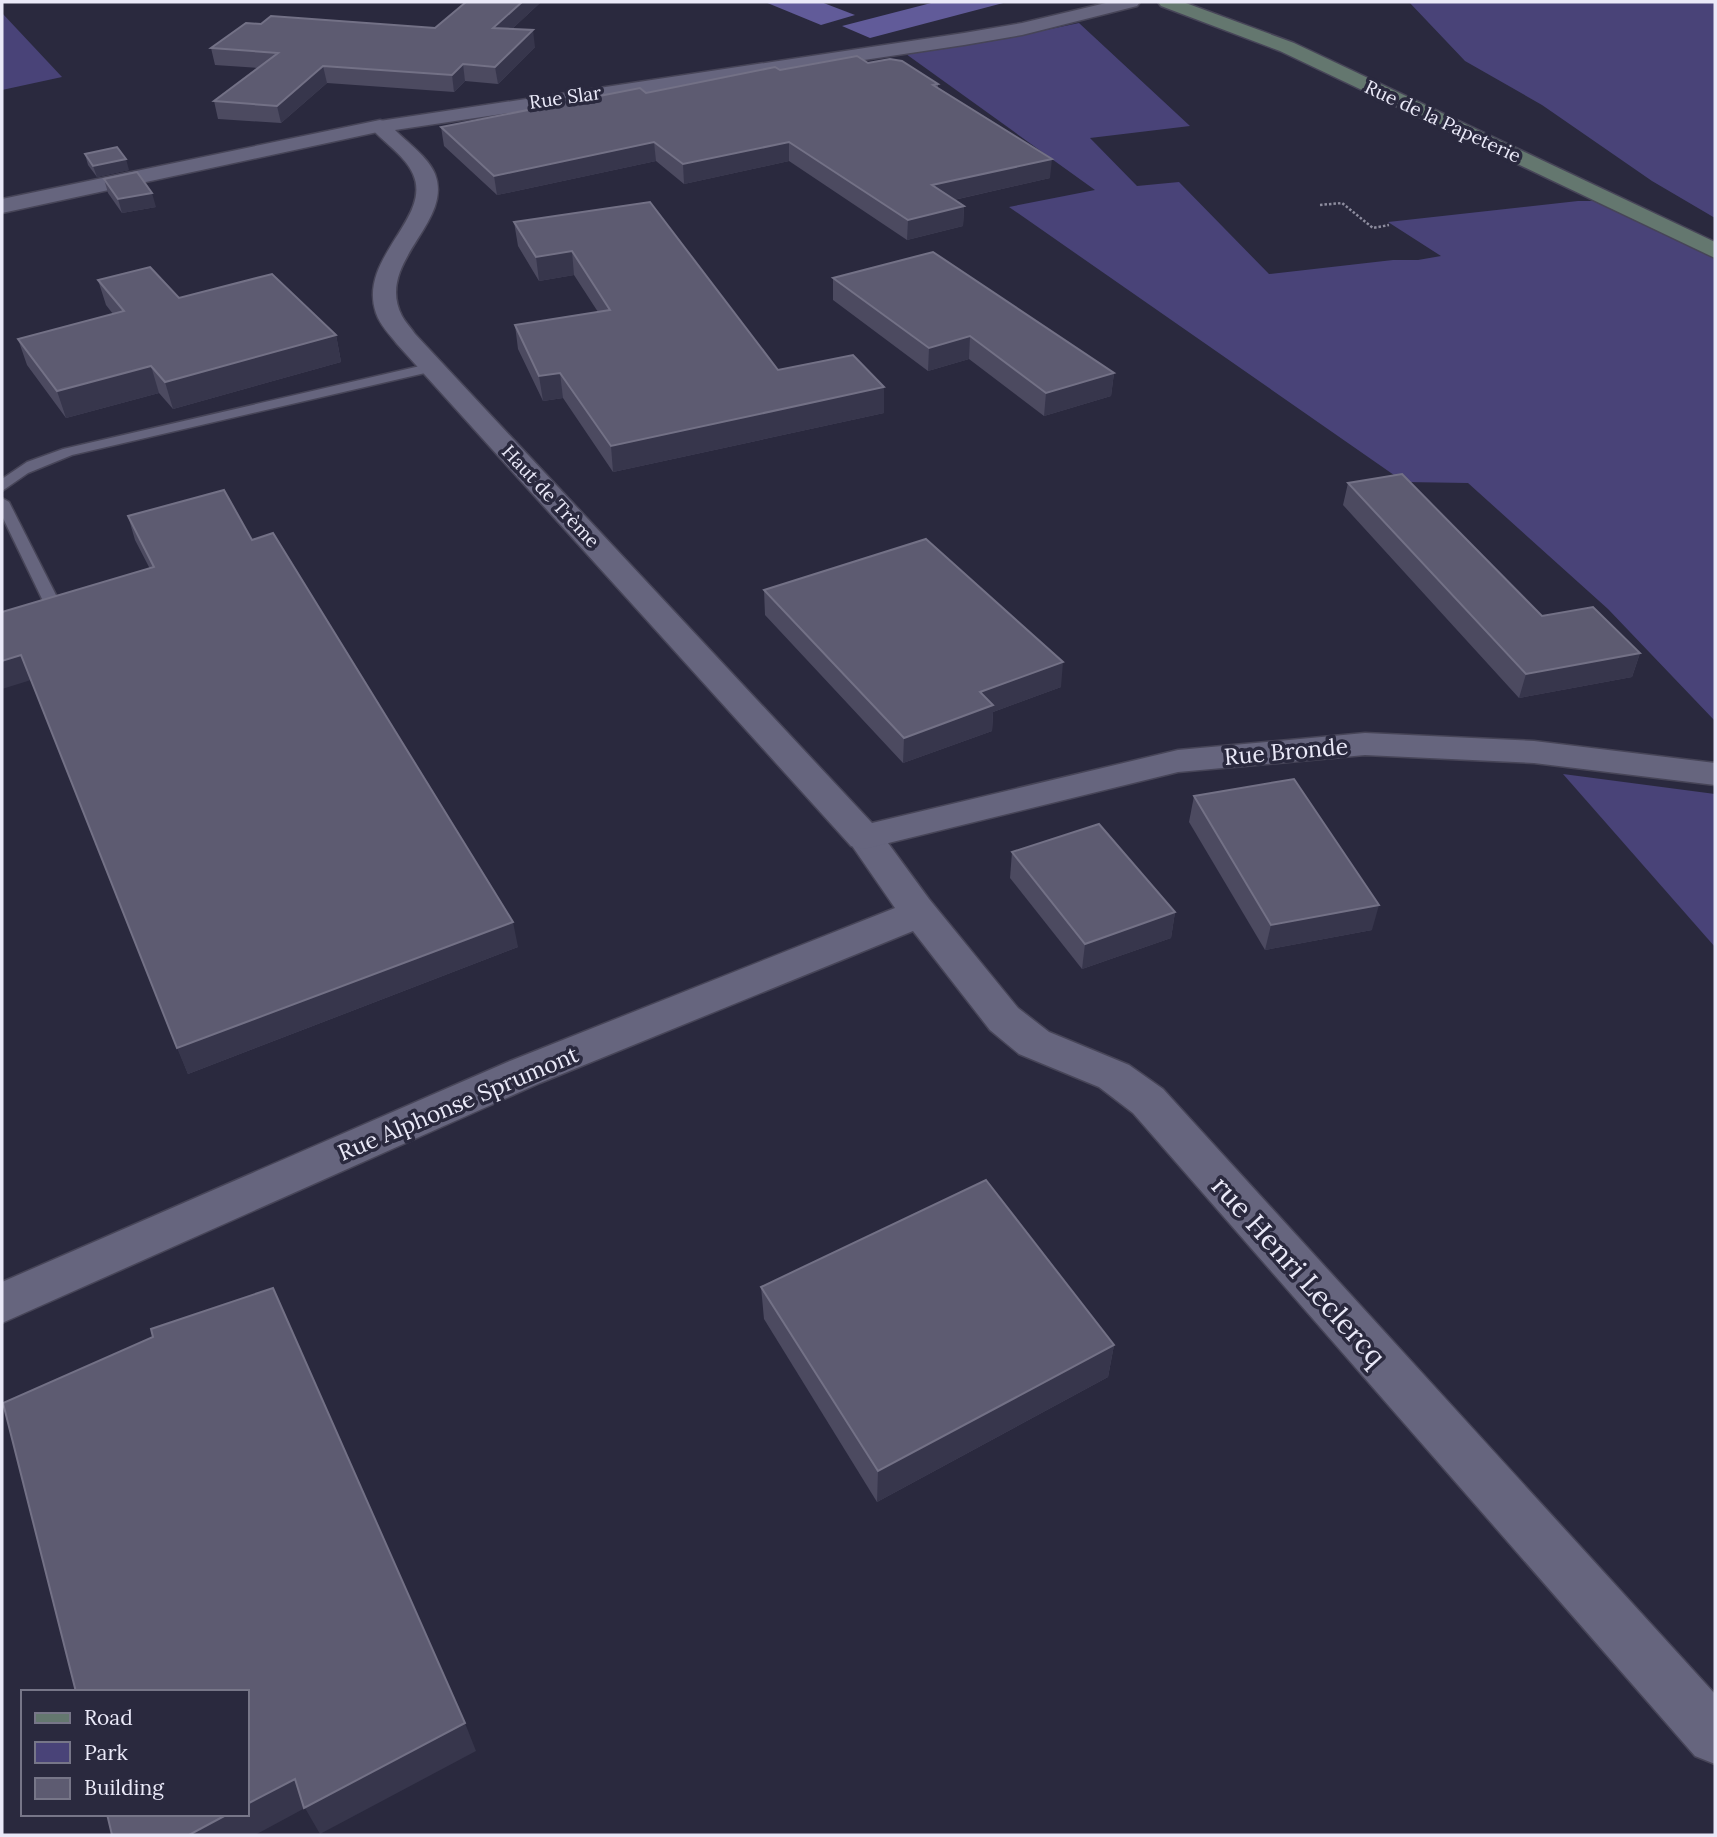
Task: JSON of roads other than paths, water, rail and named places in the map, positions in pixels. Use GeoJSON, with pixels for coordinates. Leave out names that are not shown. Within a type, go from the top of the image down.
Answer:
{"type":"FeatureCollection","features":[{"type":"Feature","properties":{"kind":"main road","name":"Rue de la Papeterie"},"geometry":{"type":"LineString","coordinates":[[1167,2],[1287,47],[1715,251]]}},
{"type":"Feature","properties":{"kind":"street","name":"Rue Slar"},"geometry":{"type":"LineString","coordinates":[[2,206],[380,126],[1022,29],[1131,2]]}},
{"type":"Feature","properties":{"kind":"street","name":"Haut de Trème"},"geometry":{"type":"LineString","coordinates":[[380,126],[424,173],[428,195],[420,217],[393,256],[383,285],[388,314],[433,367],[864,836]]}},
{"type":"Feature","properties":{"kind":"street","name":"Rue Bronde"},"geometry":{"type":"LineString","coordinates":[[864,836],[1178,761],[1365,744],[1534,752],[1715,774]]}},
{"type":"Feature","properties":{"kind":"street","name":"rue Henri Leclercq"},"geometry":{"type":"LineString","coordinates":[[864,836],[920,914],[1004,1019],[1034,1042],[1114,1076],[1148,1101],[1715,1736]]}},
{"type":"Feature","properties":{"kind":"street","name":"Rue Alphonse Sprumont"},"geometry":{"type":"LineString","coordinates":[[2,1303],[525,1072],[920,914]]}},
{"type":"Feature","properties":{"kind":"lane"},"geometry":{"type":"LineString","coordinates":[[843,57],[854,64],[865,66]]}},
{"type":"Feature","properties":{"kind":"lane"},"geometry":{"type":"LineString","coordinates":[[2,487],[7,480],[32,465],[68,452],[433,367]]}},
{"type":"Feature","properties":{"kind":"lane"},"geometry":{"type":"LineString","coordinates":[[2,502],[52,603]]}}]}
